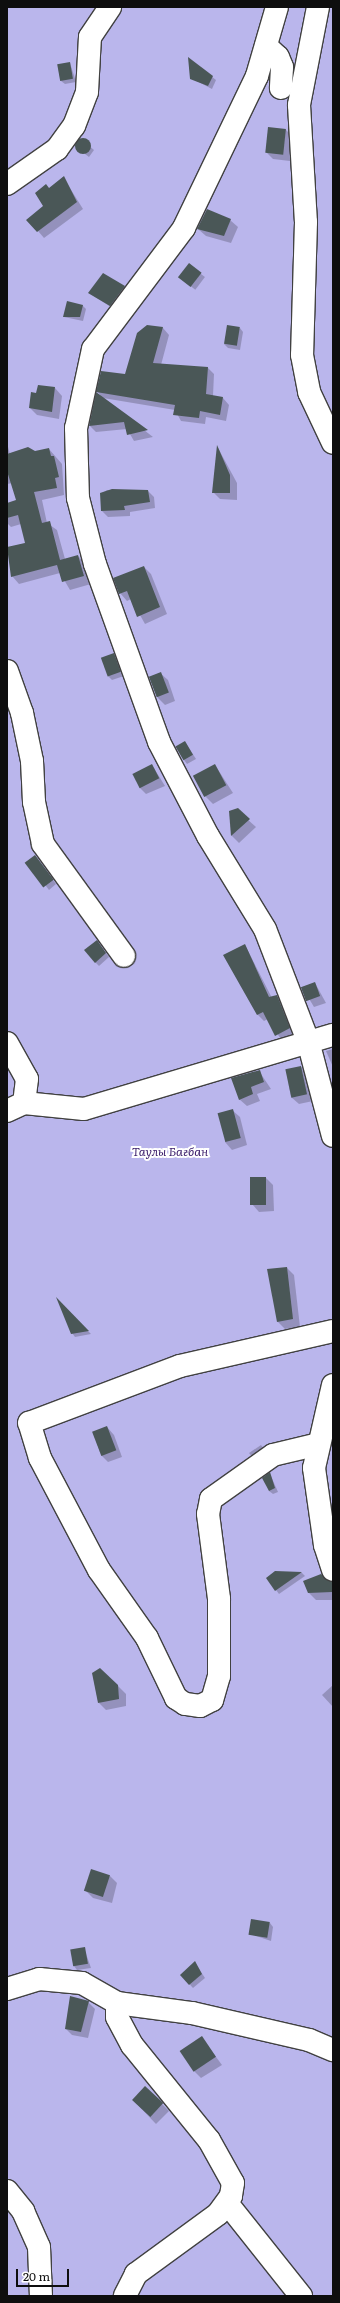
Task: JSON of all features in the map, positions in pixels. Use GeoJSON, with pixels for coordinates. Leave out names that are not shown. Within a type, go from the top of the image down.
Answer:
{"type":"FeatureCollection","features":[{"type":"Feature","properties":{"kind":"street"},"geometry":{"type":"LineString","coordinates":[[7,184],[57,149],[74,126],[87,92],[90,37],[110,7]]}},
{"type":"Feature","properties":{"kind":"street"},"geometry":{"type":"LineString","coordinates":[[277,7],[266,46],[253,83],[184,228],[93,349],[76,428],[78,498],[95,564],[159,742],[208,836],[265,929],[308,1041],[333,1136]]}},
{"type":"Feature","properties":{"kind":"street"},"geometry":{"type":"LineString","coordinates":[[318,7],[299,105],[306,222],[302,355],[309,392],[333,443]]}},
{"type":"Feature","properties":{"kind":"street"},"geometry":{"type":"LineString","coordinates":[[266,46],[276,54],[282,67],[281,88]]}},
{"type":"Feature","properties":{"kind":"street"},"geometry":{"type":"LineString","coordinates":[[7,671],[22,713],[32,761],[34,802],[43,844],[124,956]]}},
{"type":"Feature","properties":{"kind":"street"},"geometry":{"type":"LineString","coordinates":[[7,1043],[28,1079],[15,1107],[84,1109],[308,1041],[333,1035]]}},
{"type":"Feature","properties":{"kind":"street"},"geometry":{"type":"LineString","coordinates":[[319,1444],[273,1455],[211,1499],[208,1514],[219,1599],[219,1676],[212,1700],[200,1706],[185,1704],[176,1698],[147,1638],[99,1570],[40,1458],[29,1423],[173,1368],[333,1331]]}},
{"type":"Feature","properties":{"kind":"street"},"geometry":{"type":"LineString","coordinates":[[333,1385],[314,1468],[316,1494],[333,1570]]}},
{"type":"Feature","properties":{"kind":"street"},"geometry":{"type":"LineString","coordinates":[[7,1988],[39,1979],[82,1983],[117,2003],[192,2013],[308,2040],[333,2050]]}},
{"type":"Feature","properties":{"kind":"street"},"geometry":{"type":"LineString","coordinates":[[117,2003],[117,2017],[139,2056],[223,2162],[233,2183],[227,2203],[218,2214],[136,2274],[125,2296]]}},
{"type":"Feature","properties":{"kind":"street"},"geometry":{"type":"LineString","coordinates":[[7,2191],[23,2211],[39,2248],[41,2296]]}},
{"type":"Feature","properties":{"kind":"street"},"geometry":{"type":"LineString","coordinates":[[227,2203],[301,2296]]}},
{"type":"Feature","properties":{"kind":"green space","name":"Таулы Бағбан"},"geometry":{"type":"Polygon","coordinates":[[[7,7],[333,7],[333,2296],[7,2296],[7,7]]]}},
{"type":"Feature","properties":{"kind":"building"},"geometry":{"type":"Polygon","coordinates":[[[188,57],[213,76],[208,86],[190,79],[188,57]]]}},
{"type":"Feature","properties":{"kind":"building"},"geometry":{"type":"Polygon","coordinates":[[[70,62],[73,79],[60,81],[57,64],[70,62]]]}},
{"type":"Feature","properties":{"kind":"building"},"geometry":{"type":"Polygon","coordinates":[[[268,127],[286,129],[283,155],[265,153],[268,127]]]}},
{"type":"Feature","properties":{"kind":"building"},"geometry":{"type":"Polygon","coordinates":[[[83,138],[89,140],[91,146],[89,152],[83,154],[77,152],[75,146],[77,140],[83,138]]]}},
{"type":"Feature","properties":{"kind":"building"},"geometry":{"type":"Polygon","coordinates":[[[64,176],[77,202],[37,232],[26,220],[43,206],[35,193],[46,184],[49,188],[64,176]]]}},
{"type":"Feature","properties":{"kind":"building"},"geometry":{"type":"Polygon","coordinates":[[[207,209],[231,219],[224,236],[197,229],[207,209]]]}},
{"type":"Feature","properties":{"kind":"building"},"geometry":{"type":"Polygon","coordinates":[[[189,263],[202,273],[191,287],[178,277],[189,263]]]}},
{"type":"Feature","properties":{"kind":"building"},"geometry":{"type":"Polygon","coordinates":[[[103,273],[125,286],[110,306],[88,293],[103,273]]]}},
{"type":"Feature","properties":{"kind":"building"},"geometry":{"type":"Polygon","coordinates":[[[67,301],[83,305],[80,317],[63,317],[67,301]]]}},
{"type":"Feature","properties":{"kind":"building"},"geometry":{"type":"Polygon","coordinates":[[[147,325],[163,327],[153,363],[208,367],[206,394],[223,397],[220,415],[200,411],[199,418],[173,415],[175,405],[96,392],[101,371],[125,374],[137,333],[147,325]]]}},
{"type":"Feature","properties":{"kind":"building"},"geometry":{"type":"Polygon","coordinates":[[[227,325],[240,327],[237,346],[224,344],[227,325]]]}},
{"type":"Feature","properties":{"kind":"building"},"geometry":{"type":"Polygon","coordinates":[[[38,385],[55,387],[52,412],[29,408],[31,392],[36,393],[38,385]]]}},
{"type":"Feature","properties":{"kind":"building"},"geometry":{"type":"Polygon","coordinates":[[[96,392],[148,430],[127,435],[124,422],[89,426],[96,392]]]}},
{"type":"Feature","properties":{"kind":"building"},"geometry":{"type":"Polygon","coordinates":[[[217,445],[230,475],[230,493],[212,493],[217,445]]]}},
{"type":"Feature","properties":{"kind":"building"},"geometry":{"type":"Polygon","coordinates":[[[28,447],[35,451],[49,448],[51,456],[54,456],[59,477],[55,478],[57,488],[34,492],[42,523],[50,521],[60,560],[78,555],[84,576],[62,582],[57,565],[11,577],[7,547],[25,543],[18,515],[7,518],[7,503],[16,500],[7,471],[7,454],[28,447]]]}},
{"type":"Feature","properties":{"kind":"building"},"geometry":{"type":"Polygon","coordinates":[[[112,489],[148,490],[150,502],[124,506],[125,510],[101,511],[100,493],[112,489]]]}},
{"type":"Feature","properties":{"kind":"building"},"geometry":{"type":"Polygon","coordinates":[[[144,566],[160,607],[137,617],[127,591],[119,594],[113,578],[144,566]]]}},
{"type":"Feature","properties":{"kind":"building"},"geometry":{"type":"Polygon","coordinates":[[[114,653],[121,672],[108,677],[101,658],[114,653]]]}},
{"type":"Feature","properties":{"kind":"building"},"geometry":{"type":"Polygon","coordinates":[[[161,672],[169,693],[157,697],[149,677],[161,672]]]}},
{"type":"Feature","properties":{"kind":"building"},"geometry":{"type":"Polygon","coordinates":[[[185,741],[193,755],[183,760],[175,746],[185,741]]]}},
{"type":"Feature","properties":{"kind":"building"},"geometry":{"type":"Polygon","coordinates":[[[152,764],[159,778],[140,788],[132,774],[152,764]]]}},
{"type":"Feature","properties":{"kind":"building"},"geometry":{"type":"Polygon","coordinates":[[[215,764],[226,785],[204,797],[193,776],[215,764]]]}},
{"type":"Feature","properties":{"kind":"building"},"geometry":{"type":"Polygon","coordinates":[[[238,808],[250,819],[231,836],[229,811],[238,808]]]}},
{"type":"Feature","properties":{"kind":"building"},"geometry":{"type":"Polygon","coordinates":[[[35,855],[54,880],[43,888],[25,863],[35,855]]]}},
{"type":"Feature","properties":{"kind":"building"},"geometry":{"type":"Polygon","coordinates":[[[97,940],[106,953],[95,963],[84,950],[97,940]]]}},
{"type":"Feature","properties":{"kind":"building"},"geometry":{"type":"Polygon","coordinates":[[[245,944],[269,997],[277,995],[290,1028],[275,1036],[263,1012],[257,1015],[223,955],[245,944]]]}},
{"type":"Feature","properties":{"kind":"building"},"geometry":{"type":"Polygon","coordinates":[[[315,982],[320,996],[306,1001],[301,987],[315,982]]]}},
{"type":"Feature","properties":{"kind":"building"},"geometry":{"type":"Polygon","coordinates":[[[301,1066],[307,1094],[291,1098],[285,1069],[301,1066]]]}},
{"type":"Feature","properties":{"kind":"building"},"geometry":{"type":"Polygon","coordinates":[[[260,1070],[264,1082],[251,1087],[253,1094],[239,1100],[231,1078],[260,1070]]]}},
{"type":"Feature","properties":{"kind":"building"},"geometry":{"type":"Polygon","coordinates":[[[233,1109],[241,1138],[225,1142],[218,1113],[233,1109]]]}},
{"type":"Feature","properties":{"kind":"building"},"geometry":{"type":"Polygon","coordinates":[[[250,1177],[266,1177],[266,1205],[250,1205],[250,1177]]]}},
{"type":"Feature","properties":{"kind":"building"},"geometry":{"type":"Polygon","coordinates":[[[287,1267],[293,1319],[277,1322],[267,1269],[287,1267]]]}},
{"type":"Feature","properties":{"kind":"building"},"geometry":{"type":"Polygon","coordinates":[[[56,1297],[89,1331],[71,1334],[56,1297]]]}},
{"type":"Feature","properties":{"kind":"building"},"geometry":{"type":"Polygon","coordinates":[[[107,1426],[116,1450],[101,1456],[92,1432],[107,1426]]]}},
{"type":"Feature","properties":{"kind":"building"},"geometry":{"type":"Polygon","coordinates":[[[270,1472],[275,1488],[269,1491],[262,1478],[270,1472]]]}},
{"type":"Feature","properties":{"kind":"building"},"geometry":{"type":"Polygon","coordinates":[[[275,1571],[302,1572],[275,1591],[266,1578],[275,1571]]]}},
{"type":"Feature","properties":{"kind":"building"},"geometry":{"type":"Polygon","coordinates":[[[321,1574],[332,1582],[332,1592],[308,1593],[303,1581],[321,1574]]]}},
{"type":"Feature","properties":{"kind":"building"},"geometry":{"type":"Polygon","coordinates":[[[100,1668],[118,1685],[119,1699],[98,1703],[92,1673],[100,1668]]]}},
{"type":"Feature","properties":{"kind":"building"},"geometry":{"type":"Polygon","coordinates":[[[91,1869],[110,1875],[103,1897],[84,1891],[91,1869]]]}},
{"type":"Feature","properties":{"kind":"building"},"geometry":{"type":"Polygon","coordinates":[[[251,1919],[270,1922],[267,1938],[248,1935],[251,1919]]]}},
{"type":"Feature","properties":{"kind":"building"},"geometry":{"type":"Polygon","coordinates":[[[85,1947],[88,1964],[73,1966],[70,1950],[85,1947]]]}},
{"type":"Feature","properties":{"kind":"building"},"geometry":{"type":"Polygon","coordinates":[[[195,1961],[202,1974],[189,1985],[180,1975],[195,1961]]]}},
{"type":"Feature","properties":{"kind":"building"},"geometry":{"type":"Polygon","coordinates":[[[70,1996],[89,2001],[81,2032],[65,2029],[70,1996]]]}},
{"type":"Feature","properties":{"kind":"building"},"geometry":{"type":"Polygon","coordinates":[[[202,2036],[216,2057],[194,2072],[180,2051],[202,2036]]]}},
{"type":"Feature","properties":{"kind":"building"},"geometry":{"type":"Polygon","coordinates":[[[145,2086],[163,2103],[150,2117],[132,2100],[145,2086]]]}}]}
